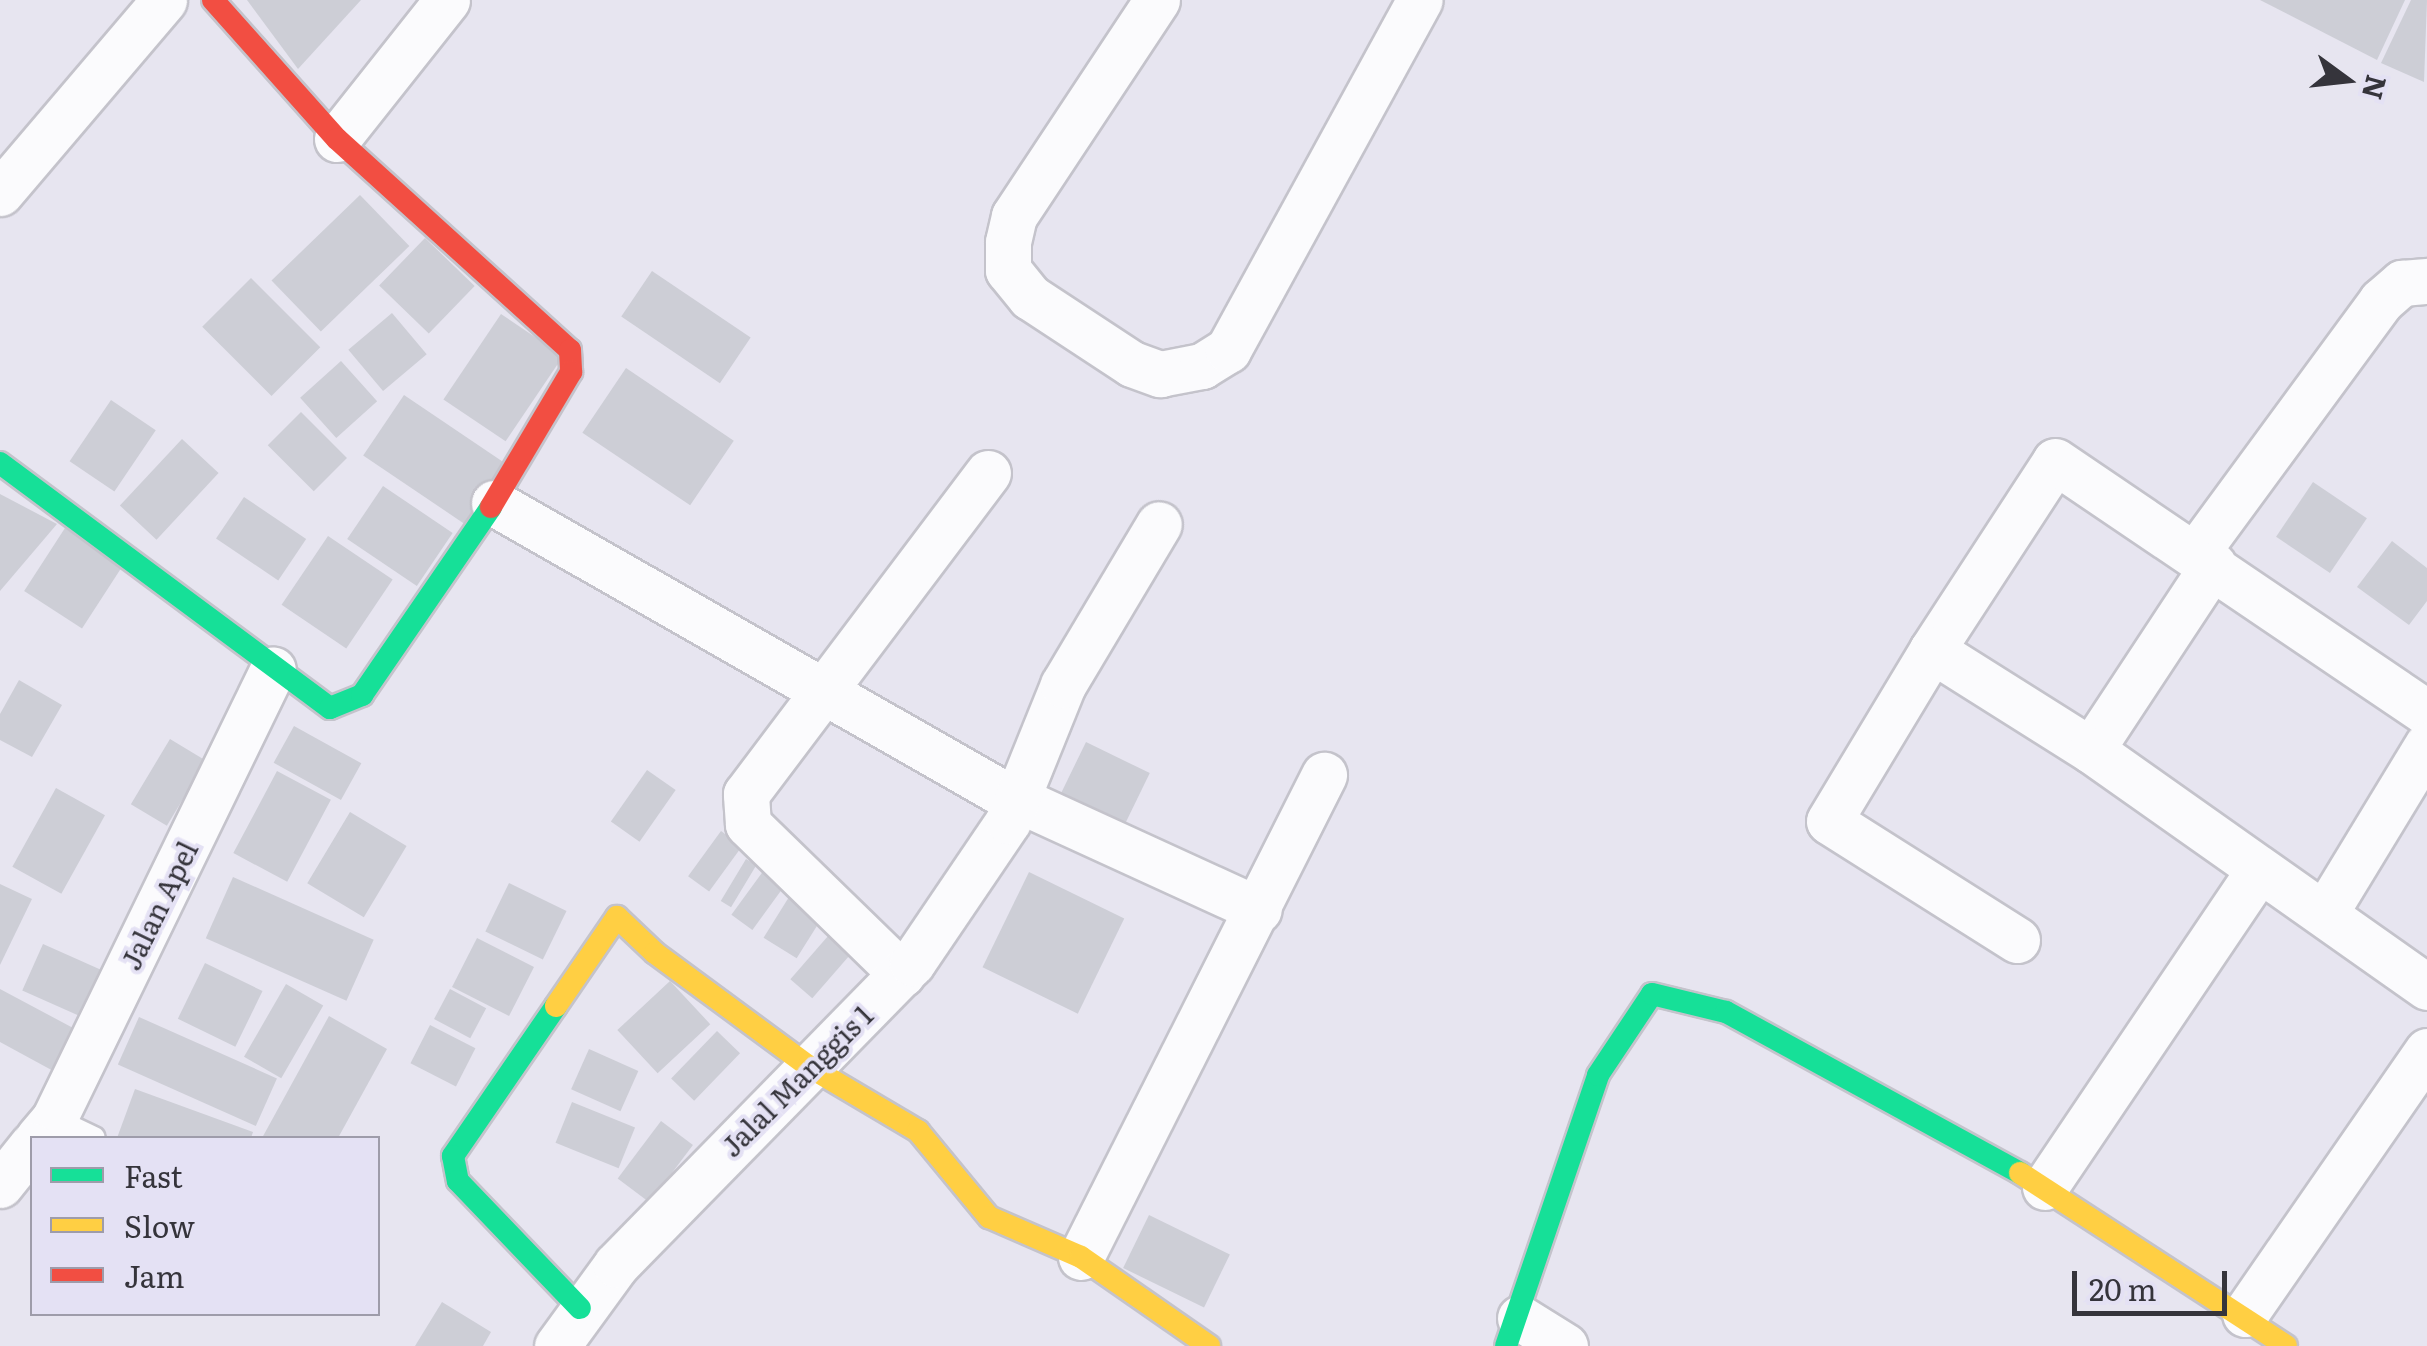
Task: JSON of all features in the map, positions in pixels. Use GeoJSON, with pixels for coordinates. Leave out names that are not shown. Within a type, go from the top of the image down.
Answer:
{"type":"FeatureCollection","features":[{"type":"Feature","properties":{"kind":"street"},"geometry":{"type":"LineString","coordinates":[[0,193],[164,0]]}},
{"type":"Feature","properties":{"kind":"street"},"geometry":{"type":"LineString","coordinates":[[0,464],[330,708],[362,695],[494,503],[570,372],[570,350],[337,139],[214,0]]}},
{"type":"Feature","properties":{"kind":"street"},"geometry":{"type":"LineString","coordinates":[[337,139],[447,0]]}},
{"type":"Feature","properties":{"kind":"street"},"geometry":{"type":"LineString","coordinates":[[1140,5],[1014,216],[1008,270],[1030,298],[1132,364],[1160,374],[1202,366],[1228,350],[1420,0]]}},
{"type":"Feature","properties":{"kind":"street"},"geometry":{"type":"LineString","coordinates":[[2091,750],[2204,559],[2381,301],[2402,283],[2427,281]]}},
{"type":"Feature","properties":{"kind":"street"},"geometry":{"type":"LineString","coordinates":[[2017,940],[1829,821],[1932,650],[2055,461],[2427,712]]}},
{"type":"Feature","properties":{"kind":"street"},"geometry":{"type":"LineString","coordinates":[[902,974],[748,824],[746,794],[830,692],[988,473]]}},
{"type":"Feature","properties":{"kind":"street"},"geometry":{"type":"LineString","coordinates":[[494,503],[1018,800],[1259,910]]}},
{"type":"Feature","properties":{"kind":"street","name":"Jalal Manggis 1"},"geometry":{"type":"LineString","coordinates":[[557,1346],[580,1308],[808,1066],[902,974],[1018,800],[1063,686],[1159,524]]}},
{"type":"Feature","properties":{"kind":"street"},"geometry":{"type":"LineString","coordinates":[[1932,650],[2091,750],[2427,987]]}},
{"type":"Feature","properties":{"kind":"street","name":"Jalan Apel"},"geometry":{"type":"LineString","coordinates":[[41,1134],[273,669]]}},
{"type":"Feature","properties":{"kind":"street"},"geometry":{"type":"LineString","coordinates":[[2325,914],[2427,745]]}},
{"type":"Feature","properties":{"kind":"street"},"geometry":{"type":"LineString","coordinates":[[1082,1257],[1324,775]]}},
{"type":"Feature","properties":{"kind":"street"},"geometry":{"type":"LineString","coordinates":[[2045,1188],[2259,870]]}},
{"type":"Feature","properties":{"kind":"street"},"geometry":{"type":"LineString","coordinates":[[580,1308],[458,1181],[453,1156],[618,917],[808,1066],[918,1131],[989,1217],[1082,1257],[1209,1346]]}},
{"type":"Feature","properties":{"kind":"street"},"geometry":{"type":"LineString","coordinates":[[1564,1346],[1513,1332],[1598,1075],[1652,994],[1726,1012],[2045,1188],[2245,1314],[2286,1346]]}},
{"type":"Feature","properties":{"kind":"street"},"geometry":{"type":"LineString","coordinates":[[2245,1314],[2427,1052]]}},
{"type":"Feature","properties":{"kind":"street","name":"Jalan Apel"},"geometry":{"type":"LineString","coordinates":[[0,1185],[30,1148]]}},
{"type":"Feature","properties":{"kind":"lane"},"geometry":{"type":"LineString","coordinates":[[41,1134],[68,1136]]}},
{"type":"Feature","properties":{"kind":"building"},"geometry":{"type":"Polygon","coordinates":[[[247,0],[361,0],[298,69],[247,0]]]}},
{"type":"Feature","properties":{"kind":"building"},"geometry":{"type":"Polygon","coordinates":[[[2260,0],[2405,0],[2377,60],[2260,0]]]}},
{"type":"Feature","properties":{"kind":"building"},"geometry":{"type":"Polygon","coordinates":[[[2411,0],[2427,0],[2424,82],[2381,63],[2411,0]]]}},
{"type":"Feature","properties":{"kind":"building"},"geometry":{"type":"Polygon","coordinates":[[[360,195],[409,246],[321,332],[272,280],[360,195]]]}},
{"type":"Feature","properties":{"kind":"building"},"geometry":{"type":"Polygon","coordinates":[[[425,238],[475,286],[429,333],[379,285],[425,238]]]}},
{"type":"Feature","properties":{"kind":"building"},"geometry":{"type":"Polygon","coordinates":[[[652,271],[751,338],[720,383],[621,317],[652,271]]]}},
{"type":"Feature","properties":{"kind":"building"},"geometry":{"type":"Polygon","coordinates":[[[251,278],[320,347],[272,396],[202,327],[251,278]]]}},
{"type":"Feature","properties":{"kind":"building"},"geometry":{"type":"Polygon","coordinates":[[[392,313],[427,354],[383,391],[348,350],[392,313]]]}},
{"type":"Feature","properties":{"kind":"building"},"geometry":{"type":"Polygon","coordinates":[[[501,314],[563,356],[506,441],[443,399],[501,314]]]}},
{"type":"Feature","properties":{"kind":"building"},"geometry":{"type":"Polygon","coordinates":[[[341,361],[377,401],[336,438],[300,398],[341,361]]]}},
{"type":"Feature","properties":{"kind":"building"},"geometry":{"type":"Polygon","coordinates":[[[626,368],[734,441],[690,505],[582,433],[626,368]]]}},
{"type":"Feature","properties":{"kind":"building"},"geometry":{"type":"Polygon","coordinates":[[[404,395],[508,465],[467,525],[363,456],[404,395]]]}},
{"type":"Feature","properties":{"kind":"building"},"geometry":{"type":"Polygon","coordinates":[[[111,400],[156,430],[114,492],[70,461],[111,400]]]}},
{"type":"Feature","properties":{"kind":"building"},"geometry":{"type":"Polygon","coordinates":[[[301,412],[347,458],[314,491],[268,445],[301,412]]]}},
{"type":"Feature","properties":{"kind":"building"},"geometry":{"type":"Polygon","coordinates":[[[182,439],[219,473],[157,540],[120,506],[182,439]]]}},
{"type":"Feature","properties":{"kind":"building"},"geometry":{"type":"Polygon","coordinates":[[[2313,482],[2367,518],[2330,573],[2276,537],[2313,482]]]}},
{"type":"Feature","properties":{"kind":"building"},"geometry":{"type":"Polygon","coordinates":[[[383,486],[453,533],[417,586],[347,539],[383,486]]]}},
{"type":"Feature","properties":{"kind":"building"},"geometry":{"type":"Polygon","coordinates":[[[0,494],[57,524],[0,591],[0,494]]]}},
{"type":"Feature","properties":{"kind":"building"},"geometry":{"type":"Polygon","coordinates":[[[244,497],[306,539],[278,580],[216,538],[244,497]]]}},
{"type":"Feature","properties":{"kind":"building"},"geometry":{"type":"Polygon","coordinates":[[[65,528],[123,566],[82,628],[24,591],[65,528]]]}},
{"type":"Feature","properties":{"kind":"building"},"geometry":{"type":"Polygon","coordinates":[[[328,536],[393,580],[346,648],[282,605],[328,536]]]}},
{"type":"Feature","properties":{"kind":"building"},"geometry":{"type":"Polygon","coordinates":[[[2392,541],[2427,568],[2427,601],[2409,625],[2357,587],[2392,541]]]}},
{"type":"Feature","properties":{"kind":"building"},"geometry":{"type":"Polygon","coordinates":[[[19,680],[62,705],[32,757],[0,740],[0,714],[19,680]]]}},
{"type":"Feature","properties":{"kind":"building"},"geometry":{"type":"Polygon","coordinates":[[[294,726],[361,763],[341,800],[274,763],[294,726]]]}},
{"type":"Feature","properties":{"kind":"building"},"geometry":{"type":"Polygon","coordinates":[[[170,739],[206,761],[167,826],[131,804],[170,739]]]}},
{"type":"Feature","properties":{"kind":"building"},"geometry":{"type":"Polygon","coordinates":[[[1086,742],[1150,773],[1119,836],[1055,805],[1086,742]]]}},
{"type":"Feature","properties":{"kind":"building"},"geometry":{"type":"Polygon","coordinates":[[[647,770],[676,790],[640,842],[611,822],[647,770]]]}},
{"type":"Feature","properties":{"kind":"building"},"geometry":{"type":"Polygon","coordinates":[[[277,771],[331,800],[287,882],[233,853],[277,771]]]}},
{"type":"Feature","properties":{"kind":"building"},"geometry":{"type":"Polygon","coordinates":[[[56,788],[105,815],[61,894],[12,867],[56,788]]]}},
{"type":"Feature","properties":{"kind":"building"},"geometry":{"type":"Polygon","coordinates":[[[350,812],[407,846],[364,917],[307,883],[350,812]]]}},
{"type":"Feature","properties":{"kind":"building"},"geometry":{"type":"Polygon","coordinates":[[[721,831],[742,846],[709,892],[688,876],[721,831]]]}},
{"type":"Feature","properties":{"kind":"building"},"geometry":{"type":"Polygon","coordinates":[[[746,859],[756,865],[731,907],[721,901],[746,859]]]}},
{"type":"Feature","properties":{"kind":"building"},"geometry":{"type":"Polygon","coordinates":[[[769,863],[790,878],[752,930],[731,915],[769,863]]]}},
{"type":"Feature","properties":{"kind":"building"},"geometry":{"type":"Polygon","coordinates":[[[1029,872],[1124,918],[1078,1014],[983,967],[1029,872]]]}},
{"type":"Feature","properties":{"kind":"building"},"geometry":{"type":"Polygon","coordinates":[[[233,877],[374,940],[346,1001],[206,938],[233,877]]]}},
{"type":"Feature","properties":{"kind":"building"},"geometry":{"type":"Polygon","coordinates":[[[509,883],[567,911],[543,960],[485,932],[509,883]]]}},
{"type":"Feature","properties":{"kind":"building"},"geometry":{"type":"Polygon","coordinates":[[[0,884],[32,899],[0,965],[0,884]]]}},
{"type":"Feature","properties":{"kind":"building"},"geometry":{"type":"Polygon","coordinates":[[[789,897],[822,918],[797,958],[764,938],[789,897]]]}},
{"type":"Feature","properties":{"kind":"building"},"geometry":{"type":"Polygon","coordinates":[[[835,928],[857,947],[812,998],[790,979],[835,928]]]}},
{"type":"Feature","properties":{"kind":"building"},"geometry":{"type":"Polygon","coordinates":[[[477,938],[534,967],[509,1016],[452,987],[477,938]]]}},
{"type":"Feature","properties":{"kind":"building"},"geometry":{"type":"Polygon","coordinates":[[[43,944],[101,970],[81,1017],[22,991],[43,944]]]}},
{"type":"Feature","properties":{"kind":"building"},"geometry":{"type":"Polygon","coordinates":[[[205,963],[263,991],[235,1047],[178,1019],[205,963]]]}},
{"type":"Feature","properties":{"kind":"building"},"geometry":{"type":"Polygon","coordinates":[[[670,981],[710,1024],[658,1073],[617,1030],[670,981]]]}},
{"type":"Feature","properties":{"kind":"building"},"geometry":{"type":"Polygon","coordinates":[[[286,984],[323,1006],[281,1078],[244,1057],[286,984]]]}},
{"type":"Feature","properties":{"kind":"building"},"geometry":{"type":"Polygon","coordinates":[[[0,989],[90,1037],[68,1079],[0,1042],[0,989]]]}},
{"type":"Feature","properties":{"kind":"building"},"geometry":{"type":"Polygon","coordinates":[[[450,989],[486,1008],[470,1038],[434,1019],[450,989]]]}},
{"type":"Feature","properties":{"kind":"building"},"geometry":{"type":"Polygon","coordinates":[[[329,1016],[387,1049],[339,1136],[263,1136],[329,1016]]]}},
{"type":"Feature","properties":{"kind":"building"},"geometry":{"type":"Polygon","coordinates":[[[139,1017],[277,1078],[256,1126],[118,1065],[139,1017]]]}},
{"type":"Feature","properties":{"kind":"building"},"geometry":{"type":"Polygon","coordinates":[[[430,1025],[475,1048],[456,1086],[410,1063],[430,1025]]]}},
{"type":"Feature","properties":{"kind":"building"},"geometry":{"type":"Polygon","coordinates":[[[717,1031],[740,1053],[694,1101],[671,1078],[717,1031]]]}},
{"type":"Feature","properties":{"kind":"building"},"geometry":{"type":"Polygon","coordinates":[[[589,1049],[638,1071],[620,1111],[571,1089],[589,1049]]]}},
{"type":"Feature","properties":{"kind":"building"},"geometry":{"type":"Polygon","coordinates":[[[135,1089],[253,1132],[252,1136],[118,1136],[135,1089]]]}},
{"type":"Feature","properties":{"kind":"building"},"geometry":{"type":"Polygon","coordinates":[[[572,1102],[635,1127],[619,1168],[556,1143],[572,1102]]]}},
{"type":"Feature","properties":{"kind":"building"},"geometry":{"type":"Polygon","coordinates":[[[661,1121],[693,1145],[650,1203],[618,1179],[661,1121]]]}},
{"type":"Feature","properties":{"kind":"building"},"geometry":{"type":"Polygon","coordinates":[[[1149,1215],[1230,1254],[1204,1307],[1123,1268],[1149,1215]]]}},
{"type":"Feature","properties":{"kind":"building"},"geometry":{"type":"Polygon","coordinates":[[[442,1302],[491,1332],[483,1346],[415,1346],[442,1302]]]}},
{"type":"Feature","properties":{"kind":"traffic: fast"},"geometry":{"type":"LineString","coordinates":[[0,463],[330,708],[362,695],[491,507]]}},
{"type":"Feature","properties":{"kind":"traffic: fast"},"geometry":{"type":"LineString","coordinates":[[1506,1346],[1598,1075],[1652,994],[1726,1012],[2020,1173]]}},
{"type":"Feature","properties":{"kind":"traffic: fast"},"geometry":{"type":"LineString","coordinates":[[556,1006],[453,1156],[458,1181],[580,1308]]}},
{"type":"Feature","properties":{"kind":"traffic: slow"},"geometry":{"type":"LineString","coordinates":[[556,1006],[617,917],[655,953],[808,1066],[918,1131],[989,1217],[1081,1257],[1209,1346]]}},
{"type":"Feature","properties":{"kind":"traffic: slow"},"geometry":{"type":"LineString","coordinates":[[2020,1173],[2286,1346]]}},
{"type":"Feature","properties":{"kind":"traffic: jam"},"geometry":{"type":"LineString","coordinates":[[213,0],[337,139],[570,350],[571,372],[491,507]]}}]}
